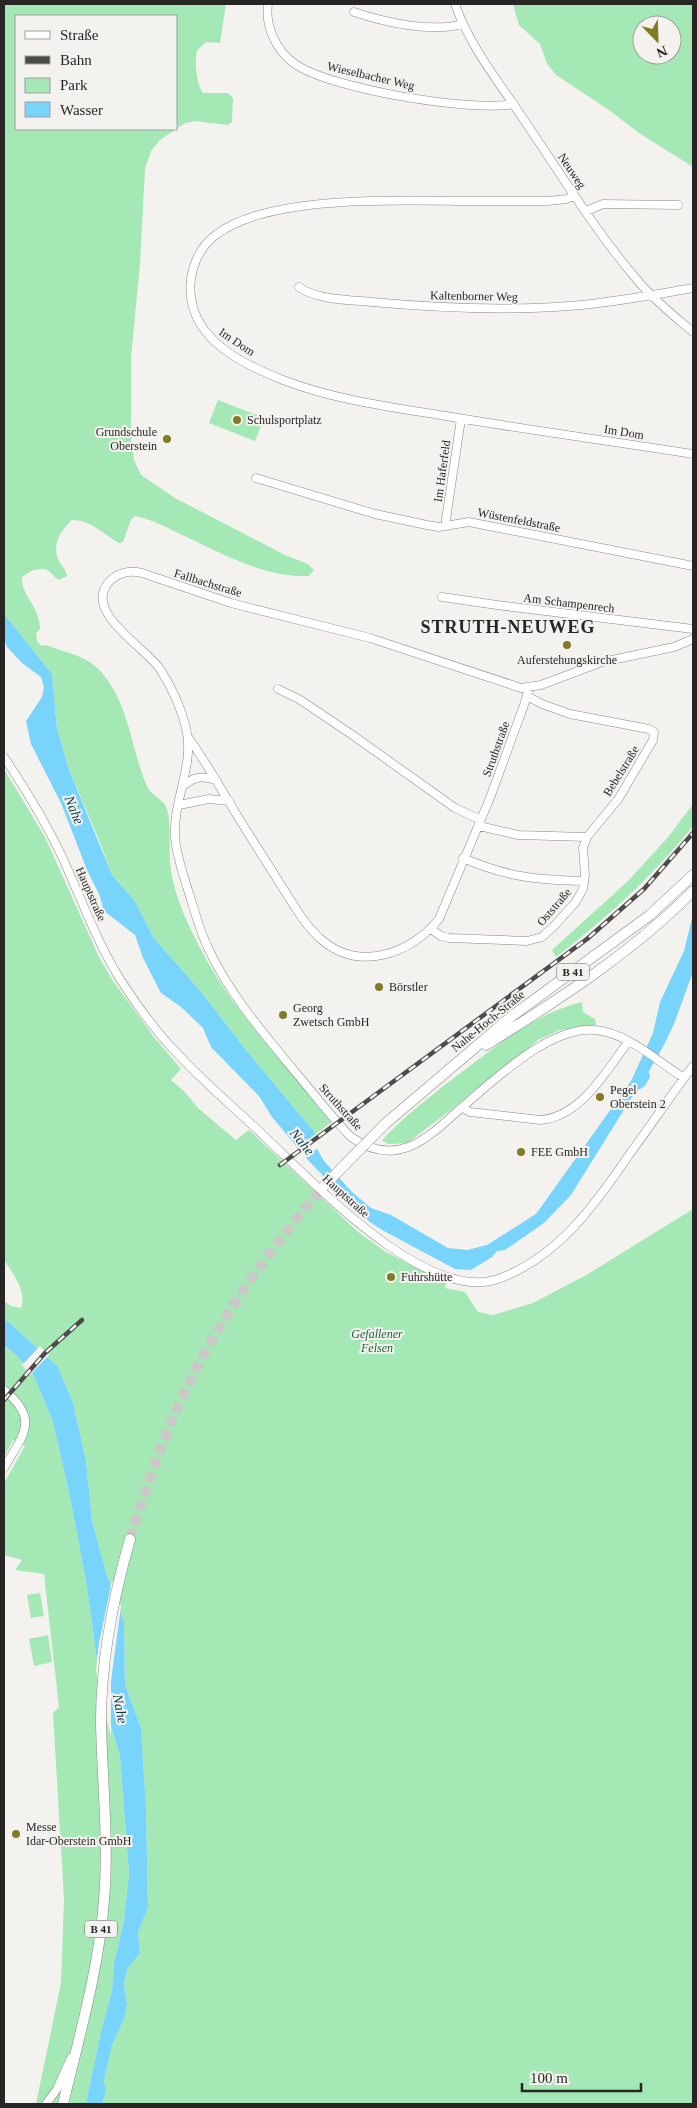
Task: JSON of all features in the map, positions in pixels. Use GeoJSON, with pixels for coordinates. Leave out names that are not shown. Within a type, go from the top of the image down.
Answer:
{"type":"FeatureCollection","features":[{"type":"Feature","properties":{"kind":"main road","name":"Nahe-Hoch-Straße"},"geometry":{"type":"LineString","coordinates":[[456,1063],[512,1016],[650,915],[693,875]]}},
{"type":"Feature","properties":{"kind":"main road","name":"Nahe-Hoch-Straße"},"geometry":{"type":"LineString","coordinates":[[456,1063],[550,1004],[598,970],[654,927],[693,891]]}},
{"type":"Feature","properties":{"kind":"main road","name":"B 41"},"geometry":{"type":"LineString","coordinates":[[323,1187],[385,1124],[456,1063]]}},
{"type":"Feature","properties":{"kind":"main road","name":"B 41"},"geometry":{"type":"LineString","coordinates":[[63,2104],[100,1939],[105,1860],[102,1760],[104,1673],[111,1616],[120,1573],[130,1539]]}},
{"type":"Feature","properties":{"kind":"street","name":"Wieselbacher Weg"},"geometry":{"type":"LineString","coordinates":[[268,4],[268,20],[274,40],[286,57],[305,70],[347,83],[424,99],[489,107],[514,104]]}},
{"type":"Feature","properties":{"kind":"street","name":"Neuweg"},"geometry":{"type":"LineString","coordinates":[[455,4],[462,24],[482,60],[514,104],[586,212],[622,261],[651,296],[693,332]]}},
{"type":"Feature","properties":{"kind":"street"},"geometry":{"type":"LineString","coordinates":[[354,12],[381,20],[428,27],[455,27],[462,24]]}},
{"type":"Feature","properties":{"kind":"street","name":"Im Dom"},"geometry":{"type":"LineString","coordinates":[[575,196],[557,201],[408,200],[296,207],[257,215],[228,226],[208,241],[200,252],[192,274],[192,304],[207,334],[226,351],[282,380],[363,402],[461,419],[693,454]]}},
{"type":"Feature","properties":{"kind":"street"},"geometry":{"type":"LineString","coordinates":[[586,212],[597,206],[613,203],[678,205]]}},
{"type":"Feature","properties":{"kind":"street","name":"Kaltenborner Weg"},"geometry":{"type":"LineString","coordinates":[[299,287],[312,294],[348,300],[455,308],[568,306],[651,296],[693,288]]}},
{"type":"Feature","properties":{"kind":"street","name":"Im Haferfeld"},"geometry":{"type":"LineString","coordinates":[[445,526],[461,419]]}},
{"type":"Feature","properties":{"kind":"street","name":"Wüstenfeldstraße"},"geometry":{"type":"LineString","coordinates":[[256,478],[375,514],[427,525],[445,526],[469,522],[693,566]]}},
{"type":"Feature","properties":{"kind":"street","name":"Fallbachstraße"},"geometry":{"type":"LineString","coordinates":[[182,787],[188,738],[183,718],[159,668],[119,628],[106,612],[103,595],[105,586],[117,575],[134,571],[142,573],[231,603],[370,638],[528,692]]}},
{"type":"Feature","properties":{"kind":"street","name":"Am Schampenrech"},"geometry":{"type":"LineString","coordinates":[[442,597],[497,606],[693,629]]}},
{"type":"Feature","properties":{"kind":"street"},"geometry":{"type":"LineString","coordinates":[[528,692],[602,662],[674,647],[693,639]]}},
{"type":"Feature","properties":{"kind":"street"},"geometry":{"type":"LineString","coordinates":[[278,689],[298,699],[455,808],[480,823],[518,835],[587,838]]}},
{"type":"Feature","properties":{"kind":"street","name":"Struthstraße"},"geometry":{"type":"LineString","coordinates":[[188,738],[302,916],[315,933],[331,947],[350,956],[374,957],[402,948],[431,928],[444,908],[463,858],[480,823],[528,692]]}},
{"type":"Feature","properties":{"kind":"street","name":"Bebelstraße"},"geometry":{"type":"LineString","coordinates":[[528,692],[542,704],[570,714],[643,726],[654,732],[653,740],[629,782],[587,838]]}},
{"type":"Feature","properties":{"kind":"street","name":"Hauptstraße"},"geometry":{"type":"LineString","coordinates":[[4,757],[51,836],[109,960],[136,1002],[168,1044],[349,1216],[392,1248],[433,1270],[463,1282],[483,1283],[519,1269],[554,1245],[593,1206],[693,1066]]}},
{"type":"Feature","properties":{"kind":"street"},"geometry":{"type":"LineString","coordinates":[[182,787],[196,778],[203,777],[216,780]]}},
{"type":"Feature","properties":{"kind":"street","name":"Struthstraße"},"geometry":{"type":"LineString","coordinates":[[182,787],[175,836],[177,851],[200,930],[212,956],[248,1014],[344,1130],[360,1143],[371,1148],[387,1151],[410,1147],[427,1138],[533,1050],[557,1037],[593,1030],[616,1035],[684,1078]]}},
{"type":"Feature","properties":{"kind":"street"},"geometry":{"type":"LineString","coordinates":[[179,805],[209,799],[228,802]]}},
{"type":"Feature","properties":{"kind":"street","name":"Oststraße"},"geometry":{"type":"LineString","coordinates":[[431,928],[441,936],[449,938],[516,942],[535,940],[564,916],[580,896],[584,882],[583,848],[587,838]]}},
{"type":"Feature","properties":{"kind":"street"},"geometry":{"type":"LineString","coordinates":[[463,858],[496,872],[526,879],[584,882]]}},
{"type":"Feature","properties":{"kind":"street"},"geometry":{"type":"LineString","coordinates":[[463,1108],[470,1112],[549,1120],[574,1105],[593,1089],[631,1043]]}},
{"type":"Feature","properties":{"kind":"street"},"geometry":{"type":"LineString","coordinates":[[4,1390],[12,1396],[20,1408],[26,1428],[23,1437],[4,1468]]}},
{"type":"Feature","properties":{"kind":"street"},"geometry":{"type":"LineString","coordinates":[[46,2104],[57,2089],[79,2038]]}},
{"type":"Feature","properties":{"kind":"green space"},"geometry":{"type":"Polygon","coordinates":[[[4,4],[226,4],[220,43],[206,42],[200,47],[196,55],[196,66],[199,85],[203,93],[228,93],[233,98],[232,122],[228,125],[195,121],[185,123],[178,128],[178,15],[15,15],[15,130],[175,130],[160,140],[151,151],[145,169],[140,264],[131,357],[131,439],[134,460],[141,475],[175,498],[285,555],[308,564],[314,570],[309,576],[292,576],[258,568],[225,555],[157,523],[135,516],[131,520],[123,542],[119,543],[85,522],[72,520],[61,533],[56,548],[58,559],[67,576],[59,580],[47,570],[39,569],[22,577],[22,584],[37,614],[40,629],[36,633],[37,641],[41,646],[46,645],[90,662],[106,678],[115,692],[122,707],[147,786],[163,802],[167,809],[171,872],[179,902],[187,921],[209,965],[241,1012],[277,1057],[333,1121],[316,1134],[246,1050],[202,993],[154,938],[134,900],[112,875],[68,767],[57,728],[52,674],[4,614],[4,4]]]}},
{"type":"Feature","properties":{"kind":"green space"},"geometry":{"type":"Polygon","coordinates":[[[513,4],[693,4],[693,167],[639,133],[609,110],[556,75],[547,64],[540,44],[519,25],[513,4]]]}},
{"type":"Feature","properties":{"kind":"green space","name":"Schulsportplatz"},"geometry":{"type":"Polygon","coordinates":[[[218,400],[264,418],[255,441],[209,423],[218,400]]]}},
{"type":"Feature","properties":{"kind":"green space","name":"Gefallener Felsen"},"geometry":{"type":"Polygon","coordinates":[[[4,769],[45,837],[100,959],[113,981],[154,1037],[181,1069],[171,1080],[185,1092],[198,1108],[236,1140],[249,1130],[357,1231],[386,1252],[446,1283],[445,1288],[465,1292],[478,1312],[493,1315],[533,1303],[588,1274],[693,1209],[693,2104],[102,2104],[106,2091],[104,2082],[112,2045],[125,2017],[127,2004],[124,1985],[127,1970],[140,1953],[138,1932],[148,1908],[146,1808],[141,1728],[125,1685],[124,1622],[106,1573],[92,1520],[86,1461],[73,1403],[58,1367],[4,1318],[4,1301],[11,1306],[21,1308],[22,1295],[15,1277],[4,1260],[4,769]]]}},
{"type":"Feature","properties":{"kind":"green space"},"geometry":{"type":"Polygon","coordinates":[[[693,804],[693,826],[662,862],[611,912],[556,957],[552,950],[628,881],[669,836],[693,804]]]}},
{"type":"Feature","properties":{"kind":"green space"},"geometry":{"type":"Polygon","coordinates":[[[582,1002],[583,1012],[595,1019],[596,1025],[560,1030],[538,1040],[491,1080],[407,1143],[388,1144],[382,1140],[424,1101],[509,1037],[551,1013],[582,1002]]]}},
{"type":"Feature","properties":{"kind":"green space"},"geometry":{"type":"Polygon","coordinates":[[[4,1345],[33,1374],[53,1422],[86,1581],[102,1696],[120,1756],[129,1874],[124,1920],[114,1963],[112,1990],[99,2040],[86,2104],[36,2104],[61,1983],[64,1899],[53,1713],[59,1707],[44,1574],[15,1570],[22,1560],[4,1555],[4,1483],[25,1446],[13,1440],[4,1457],[4,1345]]]}},
{"type":"Feature","properties":{"kind":"green space"},"geometry":{"type":"Polygon","coordinates":[[[40,1593],[44,1616],[31,1618],[27,1595],[40,1593]]]}},
{"type":"Feature","properties":{"kind":"green space"},"geometry":{"type":"Polygon","coordinates":[[[48,1635],[52,1662],[34,1666],[29,1639],[48,1635]]]}},
{"type":"Feature","properties":{"kind":"water","name":"Nahe"},"geometry":{"type":"Polygon","coordinates":[[[4,614],[52,674],[57,728],[68,767],[112,875],[134,900],[154,938],[202,993],[246,1050],[316,1134],[312,1140],[324,1161],[352,1192],[371,1208],[391,1215],[448,1248],[467,1250],[487,1245],[536,1214],[631,1081],[653,1033],[660,1002],[684,951],[693,914],[693,972],[674,1024],[649,1071],[650,1077],[645,1086],[635,1092],[571,1195],[544,1223],[505,1250],[497,1251],[492,1257],[471,1270],[455,1269],[370,1222],[308,1160],[272,1117],[259,1096],[211,1047],[203,1028],[181,1007],[161,993],[143,958],[135,935],[104,911],[99,894],[87,870],[61,803],[31,744],[26,721],[42,697],[44,687],[41,677],[22,663],[7,647],[4,639],[4,614]]]}},
{"type":"Feature","properties":{"kind":"water","name":"Nahe"},"geometry":{"type":"Polygon","coordinates":[[[4,1318],[58,1367],[73,1403],[86,1461],[92,1520],[106,1573],[124,1622],[125,1685],[141,1728],[146,1808],[148,1908],[138,1932],[140,1953],[127,1970],[124,1985],[127,2004],[125,2017],[112,2045],[104,2081],[106,2091],[102,2104],[86,2104],[99,2040],[112,1990],[114,1963],[124,1920],[129,1874],[120,1756],[102,1696],[86,1581],[53,1422],[33,1374],[4,1345],[4,1318]]]}},
{"type":"Feature","properties":{"kind":"pier"},"geometry":{"type":"Polygon","coordinates":[[[318,1132],[315,1140],[319,1147],[303,1159],[296,1149],[318,1132]]]}},
{"type":"Feature","properties":{"kind":"pier"},"geometry":{"type":"Polygon","coordinates":[[[40,1346],[49,1355],[30,1375],[22,1365],[40,1346]]]}},
{"type":"Feature","properties":{"kind":"pier"},"geometry":{"type":"Polygon","coordinates":[[[112,1581],[121,1606],[111,1681],[111,1736],[100,1696],[96,1669],[99,1643],[112,1581]]]}},
{"type":"Feature","properties":{"kind":"tunnel"},"geometry":{"type":"LineString","coordinates":[[130,1539],[145,1491],[175,1413],[205,1352],[240,1295],[260,1267],[323,1187]]}},
{"type":"Feature","properties":{"kind":"railway"},"geometry":{"type":"LineString","coordinates":[[280,1165],[587,939],[644,889],[693,833]]}},
{"type":"Feature","properties":{"kind":"railway"},"geometry":{"type":"LineString","coordinates":[[4,1400],[45,1353],[82,1320]]}},
{"type":"Feature","properties":{"kind":"place","name":"Schulsportplatz"},"geometry":{"type":"Point","coordinates":[237,420]}},
{"type":"Feature","properties":{"kind":"place","name":"Grundschule Oberstein"},"geometry":{"type":"Point","coordinates":[167,439]}},
{"type":"Feature","properties":{"kind":"place","name":"Auferstehungskirche"},"geometry":{"type":"Point","coordinates":[567,645]}},
{"type":"Feature","properties":{"kind":"place","name":"Börstler"},"geometry":{"type":"Point","coordinates":[379,987]}},
{"type":"Feature","properties":{"kind":"place","name":"Georg Zwetsch GmbH"},"geometry":{"type":"Point","coordinates":[283,1015]}},
{"type":"Feature","properties":{"kind":"place","name":"Pegel Oberstein 2"},"geometry":{"type":"Point","coordinates":[600,1097]}},
{"type":"Feature","properties":{"kind":"place","name":"FEE GmbH"},"geometry":{"type":"Point","coordinates":[521,1152]}},
{"type":"Feature","properties":{"kind":"place","name":"Fuhrshütte"},"geometry":{"type":"Point","coordinates":[391,1277]}},
{"type":"Feature","properties":{"kind":"place","name":"Messe Idar-Oberstein GmbH"},"geometry":{"type":"Point","coordinates":[16,1834]}},
{"type":"Feature","properties":{"kind":"district","name":"STRUTH-NEUWEG"},"geometry":{"type":"Point","coordinates":[508,627]}}]}
